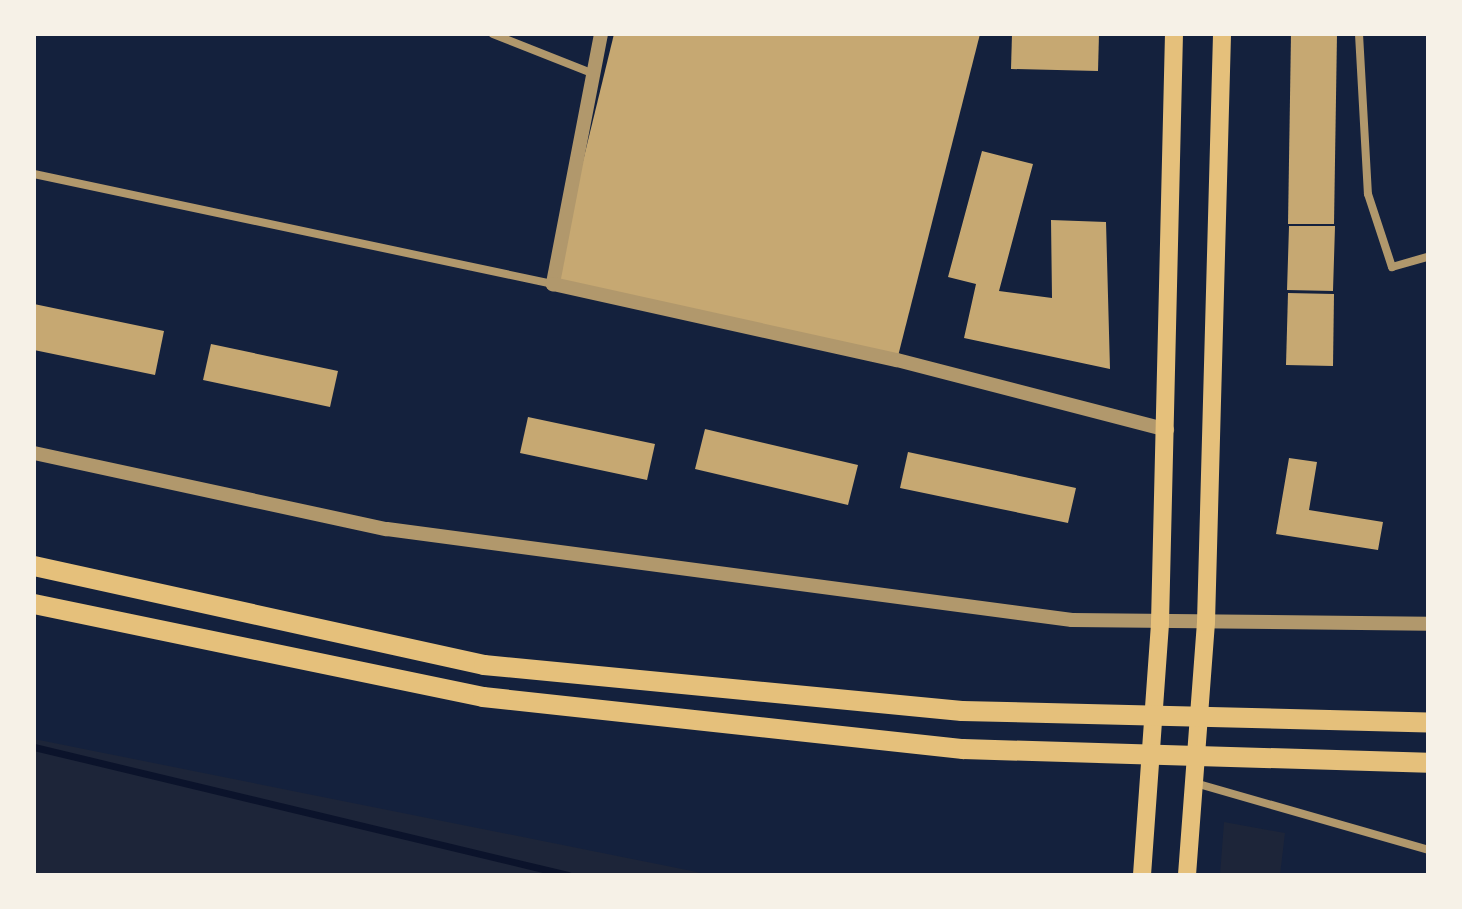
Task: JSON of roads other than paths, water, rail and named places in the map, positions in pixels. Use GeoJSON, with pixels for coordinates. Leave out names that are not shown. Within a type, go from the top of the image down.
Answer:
{"type":"FeatureCollection","features":[{"type":"Feature","properties":{"kind":"highway"},"geometry":{"type":"LineString","coordinates":[[1142,875],[1160,623],[1167,430],[1174,34]]}},
{"type":"Feature","properties":{"kind":"highway"},"geometry":{"type":"LineString","coordinates":[[1187,875],[1191,781],[1206,622],[1214,429],[1222,34]]}},
{"type":"Feature","properties":{"kind":"highway"},"geometry":{"type":"LineString","coordinates":[[34,566],[484,665],[962,711],[1428,722]]}},
{"type":"Feature","properties":{"kind":"highway"},"geometry":{"type":"LineString","coordinates":[[34,604],[483,697],[963,749],[1428,763]]}},
{"type":"Feature","properties":{"kind":"street"},"geometry":{"type":"LineString","coordinates":[[493,34],[594,74]]}},
{"type":"Feature","properties":{"kind":"street"},"geometry":{"type":"LineString","coordinates":[[553,284],[601,34]]}},
{"type":"Feature","properties":{"kind":"street"},"geometry":{"type":"LineString","coordinates":[[1359,34],[1368,194],[1392,267],[1428,257]]}},
{"type":"Feature","properties":{"kind":"street"},"geometry":{"type":"LineString","coordinates":[[34,174],[897,360],[1167,430]]}},
{"type":"Feature","properties":{"kind":"street"},"geometry":{"type":"LineString","coordinates":[[34,453],[387,529],[1072,620],[1428,624]]}},
{"type":"Feature","properties":{"kind":"street"},"geometry":{"type":"LineString","coordinates":[[1191,781],[1428,850]]}},
{"type":"Feature","properties":{"kind":"waterway"},"geometry":{"type":"LineString","coordinates":[[34,747],[568,875]]}}]}
